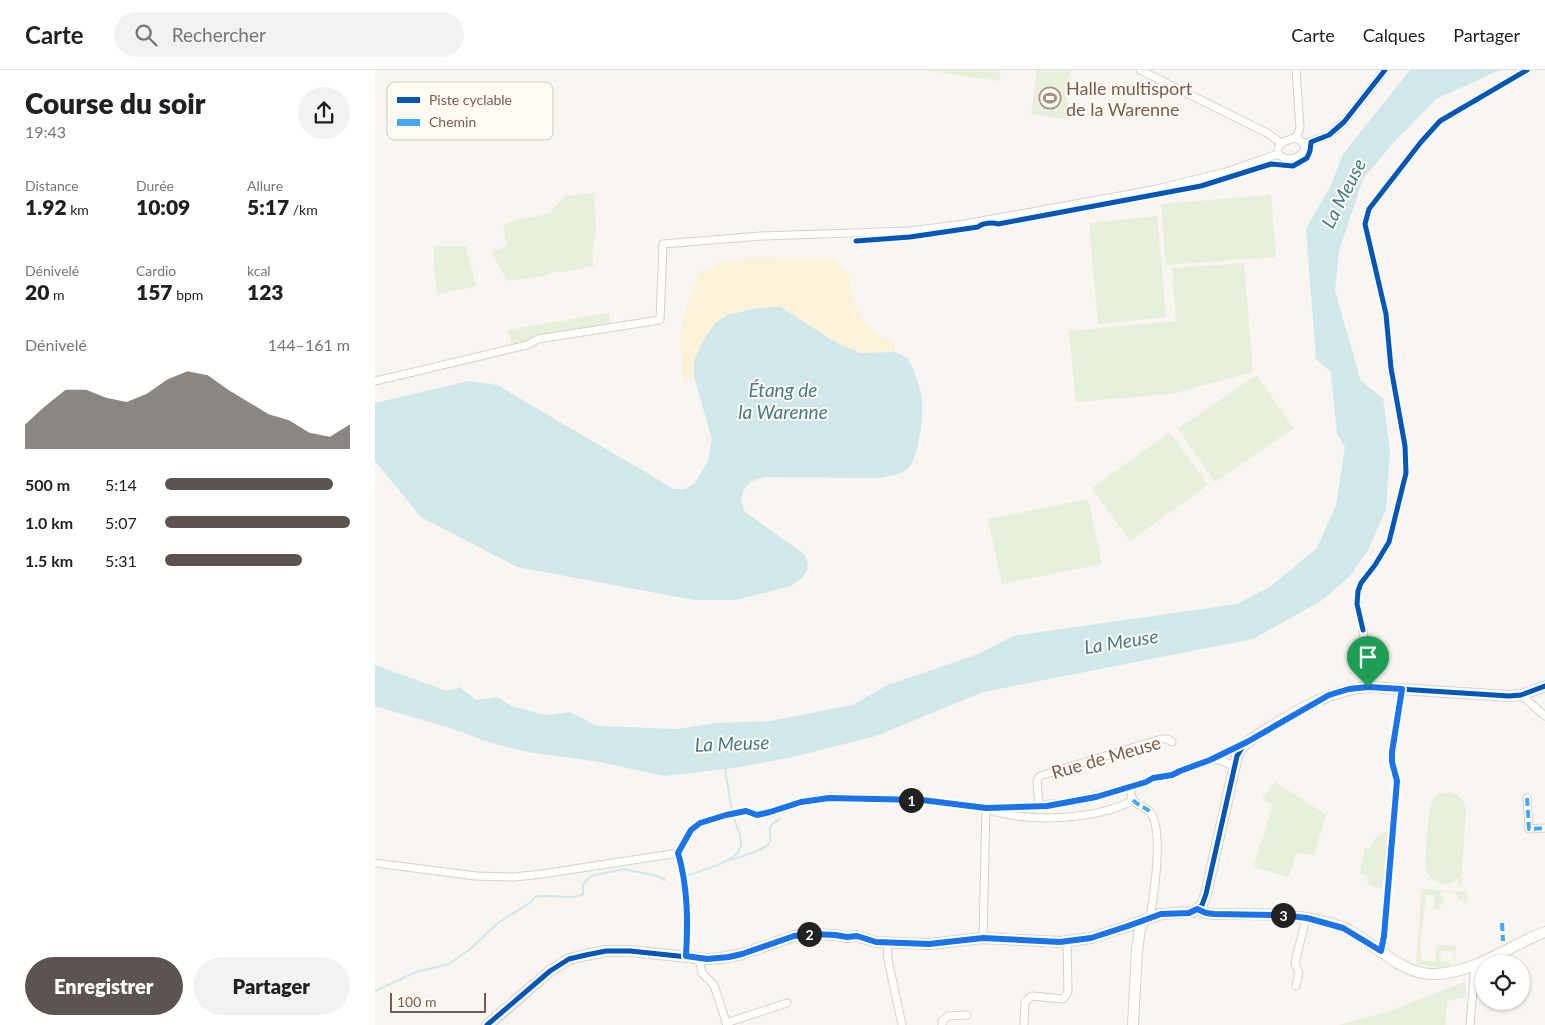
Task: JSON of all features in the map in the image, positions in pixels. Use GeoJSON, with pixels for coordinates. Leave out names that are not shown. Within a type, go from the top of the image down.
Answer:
{"type":"FeatureCollection","features":[{"type":"Feature","properties":{"kind":"street"},"geometry":{"type":"LineString","coordinates":[[1140,70],[1259,128],[1281,143],[1296,139],[1304,144],[1305,150],[1297,158],[1283,158],[1278,154]]}},
{"type":"Feature","properties":{"kind":"street"},"geometry":{"type":"LineString","coordinates":[[1296,70],[1300,128],[1296,139]]}},
{"type":"Feature","properties":{"kind":"street"},"geometry":{"type":"LineString","coordinates":[[1304,144],[1329,135],[1344,122],[1385,70]]}},
{"type":"Feature","properties":{"kind":"street"},"geometry":{"type":"LineString","coordinates":[[1278,154],[1281,143]]}},
{"type":"Feature","properties":{"kind":"street"},"geometry":{"type":"LineString","coordinates":[[375,381],[527,345],[538,339],[660,320],[663,244],[770,236],[910,231],[965,224],[1153,190],[1226,172],[1278,154]]}},
{"type":"Feature","properties":{"kind":"street"},"geometry":{"type":"LineString","coordinates":[[1363,630],[1368,687]]}},
{"type":"Feature","properties":{"kind":"street"},"geometry":{"type":"LineString","coordinates":[[686,956],[686,894],[684,875],[678,853],[691,830],[700,823],[746,811],[757,815],[801,802],[838,797],[922,800],[986,808],[1039,806],[1077,801],[1130,787],[1153,778],[1172,775],[1210,760],[1247,742],[1329,695],[1349,689],[1368,687],[1521,695],[1545,686]]}},
{"type":"Feature","properties":{"kind":"street"},"geometry":{"type":"LineString","coordinates":[[1381,951],[1384,936],[1397,781],[1392,762],[1392,752],[1402,689]]}},
{"type":"Feature","properties":{"kind":"street"},"geometry":{"type":"LineString","coordinates":[[1521,695],[1545,716]]}},
{"type":"Feature","properties":{"kind":"street","name":"Rue de Meuse"},"geometry":{"type":"LineString","coordinates":[[1039,806],[1037,781],[1040,776],[1161,739],[1168,739],[1172,742]]}},
{"type":"Feature","properties":{"kind":"street"},"geometry":{"type":"LineString","coordinates":[[487,1025],[550,971],[569,959],[605,951],[631,951],[699,958],[721,958],[804,934],[857,936],[876,942],[929,944],[983,938],[1039,942],[1067,941],[1091,938],[1165,913],[1189,913],[1202,904],[1206,894],[1236,761],[1247,742]]}},
{"type":"Feature","properties":{"kind":"street"},"geometry":{"type":"LineString","coordinates":[[1221,755],[1236,761]]}},
{"type":"Feature","properties":{"kind":"street"},"geometry":{"type":"LineString","coordinates":[[1210,760],[1236,761]]}},
{"type":"Feature","properties":{"kind":"street"},"geometry":{"type":"LineString","coordinates":[[1130,787],[1133,800],[1147,808],[1152,814],[1157,843],[1146,920],[1137,950],[1133,1025]]}},
{"type":"Feature","properties":{"kind":"street"},"geometry":{"type":"LineString","coordinates":[[1527,798],[1529,829],[1545,828]]}},
{"type":"Feature","properties":{"kind":"street"},"geometry":{"type":"LineString","coordinates":[[986,808],[998,813],[1032,818],[1062,818],[1116,809],[1133,800]]}},
{"type":"Feature","properties":{"kind":"street"},"geometry":{"type":"LineString","coordinates":[[983,938],[986,808]]}},
{"type":"Feature","properties":{"kind":"street"},"geometry":{"type":"LineString","coordinates":[[375,863],[476,876],[514,877],[678,853]]}},
{"type":"Feature","properties":{"kind":"street"},"geometry":{"type":"LineString","coordinates":[[1197,909],[1214,914],[1280,915],[1307,918],[1343,928],[1409,968],[1421,973],[1446,973],[1475,966],[1470,1025]]}},
{"type":"Feature","properties":{"kind":"street"},"geometry":{"type":"LineString","coordinates":[[1296,986],[1299,973],[1295,964],[1307,918]]}},
{"type":"Feature","properties":{"kind":"street"},"geometry":{"type":"LineString","coordinates":[[1128,926],[1137,950]]}},
{"type":"Feature","properties":{"kind":"street"},"geometry":{"type":"LineString","coordinates":[[1498,955],[1545,932]]}},
{"type":"Feature","properties":{"kind":"street"},"geometry":{"type":"LineString","coordinates":[[887,941],[902,1025]]}},
{"type":"Feature","properties":{"kind":"street"},"geometry":{"type":"LineString","coordinates":[[1024,1025],[1025,1002],[1032,996],[1063,999],[1068,992],[1067,941]]}},
{"type":"Feature","properties":{"kind":"street"},"geometry":{"type":"LineString","coordinates":[[699,958],[702,973],[714,985],[726,1024],[787,1003]]}},
{"type":"Feature","properties":{"kind":"street"},"geometry":{"type":"LineString","coordinates":[[942,1025],[948,1016],[967,1014]]}},
{"type":"Feature","properties":{"kind":"green space"},"geometry":{"type":"Polygon","coordinates":[[[923,70],[1001,70],[999,81],[923,70]]]}},
{"type":"Feature","properties":{"kind":"green space","name":"Halle multisport de la Warenne"},"geometry":{"type":"Polygon","coordinates":[[[1037,70],[1071,70],[1070,77],[1067,77],[1066,85],[1071,86],[1066,102],[1069,102],[1066,119],[1031,114],[1037,70]]]}},
{"type":"Feature","properties":{"kind":"green space"},"geometry":{"type":"Polygon","coordinates":[[[594,193],[596,229],[592,254],[594,266],[563,272],[552,272],[545,276],[507,281],[492,253],[507,245],[503,225],[519,219],[548,214],[566,196],[594,193]]]}},
{"type":"Feature","properties":{"kind":"green space"},"geometry":{"type":"Polygon","coordinates":[[[1271,195],[1276,257],[1166,265],[1161,204],[1271,195]]]}},
{"type":"Feature","properties":{"kind":"green space"},"geometry":{"type":"Polygon","coordinates":[[[1157,216],[1166,317],[1098,324],[1089,223],[1157,216]]]}},
{"type":"Feature","properties":{"kind":"green space"},"geometry":{"type":"Polygon","coordinates":[[[434,246],[466,246],[476,286],[438,294],[434,269],[434,246]]]}},
{"type":"Feature","properties":{"kind":"green space"},"geometry":{"type":"Polygon","coordinates":[[[1244,263],[1253,372],[1171,394],[1076,402],[1069,331],[1176,321],[1172,268],[1244,263]]]}},
{"type":"Feature","properties":{"kind":"green space"},"geometry":{"type":"Polygon","coordinates":[[[609,313],[611,326],[512,346],[508,330],[609,313]]]}},
{"type":"Feature","properties":{"kind":"green space"},"geometry":{"type":"Polygon","coordinates":[[[1256,375],[1294,428],[1215,482],[1178,429],[1256,375]]]}},
{"type":"Feature","properties":{"kind":"green space"},"geometry":{"type":"Polygon","coordinates":[[[1170,432],[1208,485],[1130,541],[1092,488],[1170,432]]]}},
{"type":"Feature","properties":{"kind":"green space"},"geometry":{"type":"Polygon","coordinates":[[[1088,499],[1102,564],[1002,584],[988,519],[1088,499]]]}},
{"type":"Feature","properties":{"kind":"green space"},"geometry":{"type":"Polygon","coordinates":[[[1276,782],[1326,815],[1314,855],[1296,853],[1289,877],[1253,867],[1273,805],[1262,798],[1276,782]]]}},
{"type":"Feature","properties":{"kind":"green space"},"geometry":{"type":"Polygon","coordinates":[[[1451,792],[1461,798],[1466,809],[1461,885],[1458,885],[1459,879],[1457,878],[1453,882],[1439,883],[1427,873],[1425,868],[1426,842],[1432,801],[1438,794],[1451,792]]]}},
{"type":"Feature","properties":{"kind":"green space"},"geometry":{"type":"Polygon","coordinates":[[[1388,831],[1385,886],[1379,888],[1368,884],[1367,876],[1360,874],[1365,848],[1369,848],[1377,837],[1388,831]]]}},
{"type":"Feature","properties":{"kind":"green space"},"geometry":{"type":"Polygon","coordinates":[[[1422,889],[1467,892],[1467,901],[1459,900],[1455,892],[1441,891],[1441,897],[1444,898],[1443,905],[1440,905],[1439,909],[1434,909],[1435,895],[1426,895],[1420,953],[1422,953],[1421,960],[1435,961],[1436,949],[1440,945],[1456,946],[1455,958],[1453,959],[1454,951],[1441,950],[1440,961],[1448,962],[1453,966],[1439,968],[1416,964],[1422,889]]]}},
{"type":"Feature","properties":{"kind":"green space"},"geometry":{"type":"Polygon","coordinates":[[[1465,982],[1466,997],[1447,1001],[1445,1025],[1339,1025],[1387,1012],[1465,982]]]}},
{"type":"Feature","properties":{"kind":"sand"},"geometry":{"type":"Polygon","coordinates":[[[748,259],[835,260],[848,275],[858,312],[870,329],[881,339],[893,340],[895,352],[861,353],[835,342],[781,307],[694,360],[694,377],[683,384],[680,335],[690,295],[700,273],[715,264],[748,259]]]}},
{"type":"Feature","properties":{"kind":"water","name":"La Meuse"},"geometry":{"type":"Polygon","coordinates":[[[1410,70],[1500,70],[1436,99],[1394,142],[1363,179],[1339,251],[1335,291],[1361,381],[1383,398],[1390,451],[1386,510],[1368,550],[1351,575],[1324,599],[1253,639],[983,692],[876,736],[793,757],[734,768],[664,776],[600,762],[528,752],[491,743],[453,729],[375,706],[375,665],[447,691],[460,687],[476,700],[497,697],[511,706],[546,715],[570,712],[597,726],[677,729],[717,723],[770,721],[852,705],[888,685],[978,654],[1013,636],[1237,604],[1271,586],[1317,548],[1336,505],[1345,447],[1337,434],[1331,372],[1316,359],[1306,229],[1331,185],[1343,154],[1410,70]]]}},
{"type":"Feature","properties":{"kind":"water","name":"Étang de la Warenne"},"geometry":{"type":"Polygon","coordinates":[[[781,307],[835,342],[860,353],[895,352],[908,358],[919,385],[922,402],[918,447],[912,463],[902,472],[880,478],[765,477],[748,484],[741,501],[745,512],[804,554],[808,563],[807,571],[802,578],[791,586],[736,600],[694,600],[517,567],[421,517],[375,461],[375,403],[469,381],[497,385],[674,489],[685,489],[695,483],[708,461],[712,439],[694,377],[694,360],[701,345],[715,323],[728,315],[758,308],[781,307]]]}},
{"type":"Feature","properties":{"kind":"waterway"},"geometry":{"type":"LineString","coordinates":[[725,769],[732,811]]}},
{"type":"Feature","properties":{"kind":"waterway"},"geometry":{"type":"LineString","coordinates":[[689,875],[728,860],[739,851],[741,839],[734,818]]}},
{"type":"Feature","properties":{"kind":"waterway"},"geometry":{"type":"LineString","coordinates":[[730,860],[752,853],[768,845],[771,839],[770,828],[780,819]]}},
{"type":"Feature","properties":{"kind":"waterway"},"geometry":{"type":"LineString","coordinates":[[375,991],[416,972],[449,964],[469,950],[498,923],[531,902],[535,897],[578,896],[583,894],[583,884],[591,876],[624,869],[657,876],[665,880]]}},
{"type":"Feature","properties":{"kind":"waterway"},"geometry":{"type":"LineString","coordinates":[[496,1025],[534,992]]}},
{"type":"Feature","properties":{"kind":"marked path"},"geometry":{"type":"LineString","coordinates":[[1527,798],[1529,829],[1545,828]]}},
{"type":"Feature","properties":{"kind":"marked path"},"geometry":{"type":"LineString","coordinates":[[1133,800],[1152,814]]}},
{"type":"Feature","properties":{"kind":"marked path"},"geometry":{"type":"LineString","coordinates":[[1502,923],[1503,941]]}},
{"type":"Feature","properties":{"kind":"cycle path"},"geometry":{"type":"LineString","coordinates":[[856,241],[910,237],[978,227],[988,223],[998,224],[1201,186],[1271,164],[1293,166],[1307,158],[1311,142],[1329,135],[1344,122],[1385,70]]}},
{"type":"Feature","properties":{"kind":"cycle path"},"geometry":{"type":"LineString","coordinates":[[1363,630],[1357,604],[1358,591],[1361,583],[1389,542],[1406,473],[1405,446],[1391,368],[1386,314],[1365,224],[1369,209],[1421,142],[1440,121],[1527,70]]}},
{"type":"Feature","properties":{"kind":"cycle path"},"geometry":{"type":"LineString","coordinates":[[487,1025],[550,971],[569,959],[606,951],[630,951],[707,959],[722,958],[742,954],[794,936],[813,934],[857,936],[876,942],[929,944],[983,938],[1060,942],[1091,938],[1161,914],[1193,912],[1202,905],[1206,894],[1237,756],[1243,746],[1253,738],[1308,705],[1352,689],[1368,687],[1509,696],[1521,695],[1545,686]]}},
{"type":"Feature","properties":{"kind":"place","name":"Halle multisport de la Warenne"},"geometry":{"type":"Point","coordinates":[1050,98]}},
{"type":"Feature","properties":{"kind":"route"},"geometry":{"type":"LineString","coordinates":[[1368,687],[1402,689],[1392,752],[1392,762],[1397,781],[1384,936],[1381,951],[1343,928],[1307,918],[1280,915],[1214,914],[1197,909],[1189,913],[1161,914],[1091,938],[1060,942],[983,938],[929,944],[876,942],[857,936],[804,934],[729,957],[707,959],[686,956],[686,894],[684,875],[678,853],[691,830],[700,823],[746,811],[757,815],[801,802],[838,797],[922,800],[986,808],[1063,804],[1096,797],[1146,782],[1153,778],[1172,775],[1210,760],[1247,742],[1329,695],[1349,689],[1368,687]]}}]}
